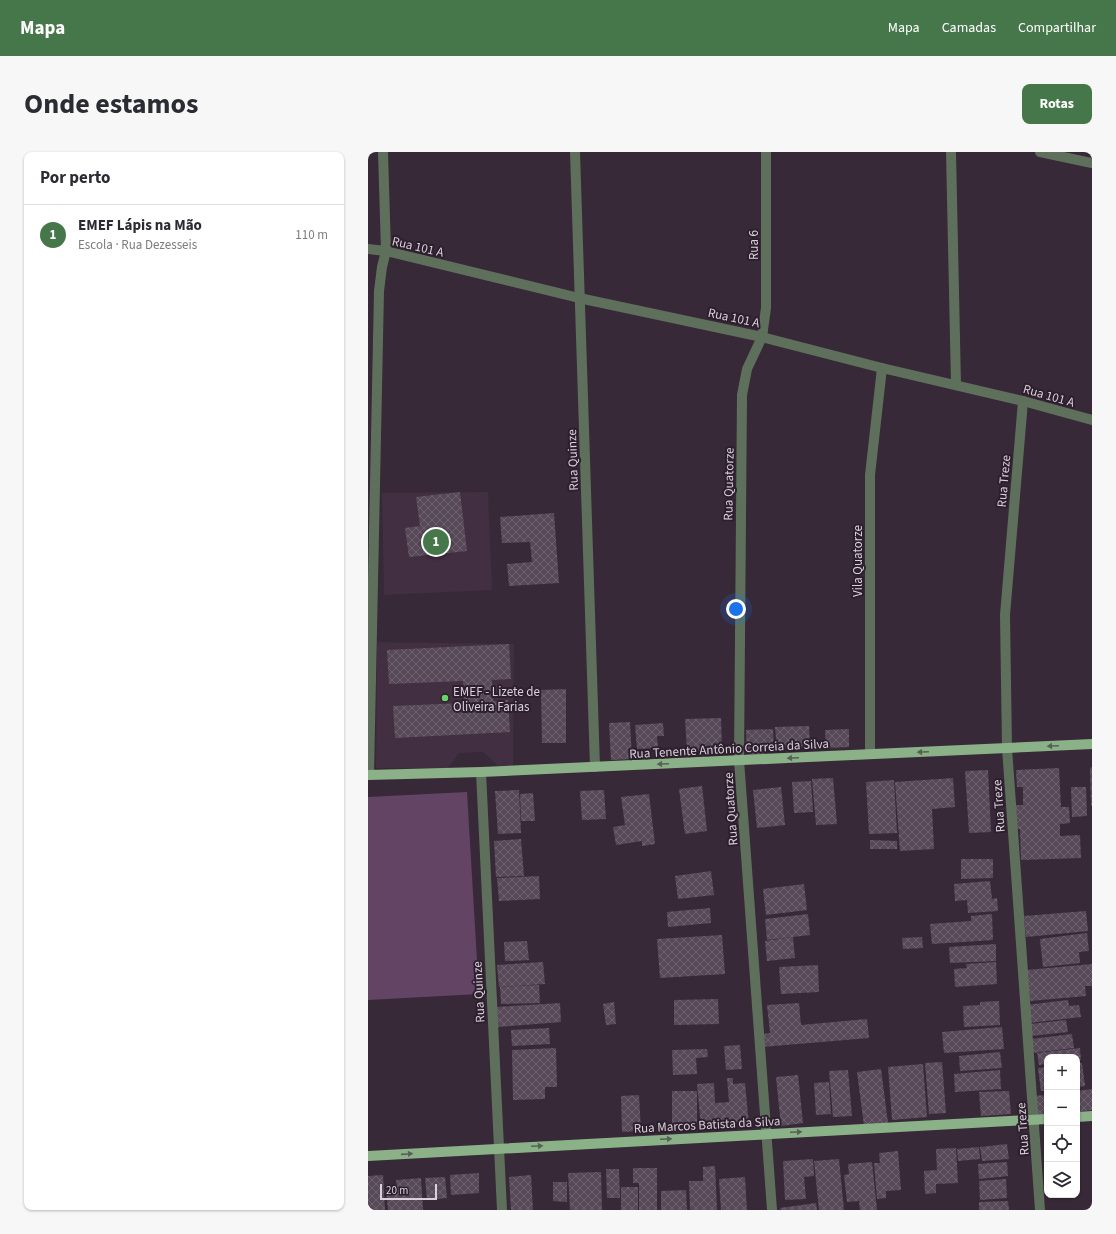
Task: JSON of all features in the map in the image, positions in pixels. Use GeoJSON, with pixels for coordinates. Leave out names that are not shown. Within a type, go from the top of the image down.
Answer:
{"type":"FeatureCollection","features":[{"type":"Feature","properties":{"kind":"main road","name":"Rua Tenente Antônio Correia da Silva"},"geometry":{"type":"LineString","coordinates":[[369,775],[480,772],[1092,744]]}},
{"type":"Feature","properties":{"kind":"main road"},"geometry":{"type":"LineString","coordinates":[[1080,1117],[1092,1116]]}},
{"type":"Feature","properties":{"kind":"main road","name":"Rua Marcos Batista da Silva"},"geometry":{"type":"LineString","coordinates":[[368,1156],[1044,1119]]}},
{"type":"Feature","properties":{"kind":"street"},"geometry":{"type":"LineString","coordinates":[[369,775],[372,404],[379,291],[386,251],[383,152]]}},
{"type":"Feature","properties":{"kind":"street","name":"Rua Quinze"},"geometry":{"type":"LineString","coordinates":[[575,152],[595,767]]}},
{"type":"Feature","properties":{"kind":"street","name":"Rua 6"},"geometry":{"type":"LineString","coordinates":[[762,337],[766,308],[766,152]]}},
{"type":"Feature","properties":{"kind":"street"},"geometry":{"type":"LineString","coordinates":[[951,152],[956,385]]}},
{"type":"Feature","properties":{"kind":"street"},"geometry":{"type":"LineString","coordinates":[[1040,152],[1092,163]]}},
{"type":"Feature","properties":{"kind":"street","name":"Rua 101 A"},"geometry":{"type":"LineString","coordinates":[[368,249],[386,251],[579,298],[762,337],[882,368],[1023,400],[1092,420]]}},
{"type":"Feature","properties":{"kind":"street","name":"Rua Quatorze"},"geometry":{"type":"LineString","coordinates":[[762,337],[747,369],[742,395],[739,760],[772,1210]]}},
{"type":"Feature","properties":{"kind":"street","name":"Vila Quatorze"},"geometry":{"type":"LineString","coordinates":[[870,754],[870,475],[882,368]]}},
{"type":"Feature","properties":{"kind":"street","name":"Rua Treze"},"geometry":{"type":"LineString","coordinates":[[1023,400],[1005,614],[1006,748],[1040,1210]]}},
{"type":"Feature","properties":{"kind":"street","name":"Rua Quinze"},"geometry":{"type":"LineString","coordinates":[[480,772],[502,1210]]}},
{"type":"Feature","properties":{"kind":"shaded area"},"geometry":{"type":"Polygon","coordinates":[[[488,492],[492,590],[384,595],[382,493],[488,492]]]}},
{"type":"Feature","properties":{"kind":"shaded area","name":"EMEF - Lizete de Oliveira Farias"},"geometry":{"type":"Polygon","coordinates":[[[377,642],[514,644],[513,766],[498,766],[483,752],[459,753],[448,768],[376,768],[377,642]]]}},
{"type":"Feature","properties":{"kind":"shaded area"},"geometry":{"type":"Polygon","coordinates":[[[467,792],[479,994],[368,1000],[368,797],[467,792]]]}},
{"type":"Feature","properties":{"kind":"building"},"geometry":{"type":"Polygon","coordinates":[[[460,492],[467,551],[409,557],[405,528],[420,526],[416,497],[460,492]]]}},
{"type":"Feature","properties":{"kind":"building"},"geometry":{"type":"Polygon","coordinates":[[[554,513],[559,583],[509,586],[507,564],[532,562],[530,542],[502,543],[500,517],[554,513]]]}},
{"type":"Feature","properties":{"kind":"building"},"geometry":{"type":"Polygon","coordinates":[[[509,644],[511,679],[492,680],[493,701],[508,700],[510,732],[395,738],[393,706],[464,703],[463,681],[389,684],[387,650],[509,644]]]}},
{"type":"Feature","properties":{"kind":"building"},"geometry":{"type":"Polygon","coordinates":[[[566,689],[566,743],[542,743],[541,690],[566,689]]]}},
{"type":"Feature","properties":{"kind":"building"},"geometry":{"type":"Polygon","coordinates":[[[721,718],[722,750],[687,751],[685,719],[721,718]]]}},
{"type":"Feature","properties":{"kind":"building"},"geometry":{"type":"Polygon","coordinates":[[[630,722],[632,759],[611,760],[609,723],[630,722]]]}},
{"type":"Feature","properties":{"kind":"building"},"geometry":{"type":"Polygon","coordinates":[[[663,723],[664,736],[657,736],[658,748],[637,749],[635,725],[663,723]]]}},
{"type":"Feature","properties":{"kind":"building"},"geometry":{"type":"Polygon","coordinates":[[[809,726],[810,748],[777,749],[775,727],[809,726]]]}},
{"type":"Feature","properties":{"kind":"building"},"geometry":{"type":"Polygon","coordinates":[[[773,729],[774,750],[764,750],[765,756],[747,757],[746,730],[773,729]]]}},
{"type":"Feature","properties":{"kind":"building"},"geometry":{"type":"Polygon","coordinates":[[[849,729],[849,747],[826,748],[825,730],[849,729]]]}},
{"type":"Feature","properties":{"kind":"building"},"geometry":{"type":"Polygon","coordinates":[[[1092,767],[1092,806],[1091,806],[1090,768],[1092,767]]]}},
{"type":"Feature","properties":{"kind":"building"},"geometry":{"type":"Polygon","coordinates":[[[1059,768],[1061,807],[1069,807],[1070,823],[1060,824],[1060,836],[1080,835],[1081,858],[1021,860],[1020,829],[1014,829],[1013,805],[1023,805],[1023,787],[1017,787],[1016,770],[1059,768]]]}},
{"type":"Feature","properties":{"kind":"building"},"geometry":{"type":"Polygon","coordinates":[[[988,770],[991,832],[969,833],[965,771],[988,770]]]}},
{"type":"Feature","properties":{"kind":"building"},"geometry":{"type":"Polygon","coordinates":[[[833,778],[837,824],[816,825],[812,779],[833,778]]]}},
{"type":"Feature","properties":{"kind":"building"},"geometry":{"type":"Polygon","coordinates":[[[953,778],[955,807],[932,809],[934,849],[900,851],[895,782],[953,778]]]}},
{"type":"Feature","properties":{"kind":"building"},"geometry":{"type":"Polygon","coordinates":[[[894,780],[897,833],[869,834],[866,782],[894,780]]]}},
{"type":"Feature","properties":{"kind":"building"},"geometry":{"type":"Polygon","coordinates":[[[811,781],[813,812],[794,813],[792,782],[811,781]]]}},
{"type":"Feature","properties":{"kind":"building"},"geometry":{"type":"Polygon","coordinates":[[[702,786],[707,831],[685,834],[679,789],[702,786]]]}},
{"type":"Feature","properties":{"kind":"building"},"geometry":{"type":"Polygon","coordinates":[[[781,787],[785,825],[757,828],[753,790],[781,787]]]}},
{"type":"Feature","properties":{"kind":"building"},"geometry":{"type":"Polygon","coordinates":[[[1071,787],[1086,787],[1087,816],[1072,817],[1071,787]]]}},
{"type":"Feature","properties":{"kind":"building"},"geometry":{"type":"Polygon","coordinates":[[[519,790],[521,833],[498,834],[495,791],[519,790]]]}},
{"type":"Feature","properties":{"kind":"building"},"geometry":{"type":"Polygon","coordinates":[[[604,790],[606,819],[582,820],[580,791],[604,790]]]}},
{"type":"Feature","properties":{"kind":"building"},"geometry":{"type":"Polygon","coordinates":[[[533,793],[535,821],[521,821],[520,794],[533,793]]]}},
{"type":"Feature","properties":{"kind":"building"},"geometry":{"type":"Polygon","coordinates":[[[649,794],[655,844],[642,846],[642,841],[616,845],[613,827],[625,825],[621,797],[649,794]]]}},
{"type":"Feature","properties":{"kind":"building"},"geometry":{"type":"Polygon","coordinates":[[[521,839],[524,876],[496,877],[494,841],[521,839]]]}},
{"type":"Feature","properties":{"kind":"building"},"geometry":{"type":"Polygon","coordinates":[[[870,840],[897,841],[897,849],[870,849],[870,840]]]}},
{"type":"Feature","properties":{"kind":"building"},"geometry":{"type":"Polygon","coordinates":[[[961,859],[993,859],[993,878],[961,879],[961,859]]]}},
{"type":"Feature","properties":{"kind":"building"},"geometry":{"type":"Polygon","coordinates":[[[711,871],[714,895],[678,899],[675,876],[711,871]]]}},
{"type":"Feature","properties":{"kind":"building"},"geometry":{"type":"Polygon","coordinates":[[[539,876],[540,899],[499,901],[497,878],[539,876]]]}},
{"type":"Feature","properties":{"kind":"building"},"geometry":{"type":"Polygon","coordinates":[[[990,881],[992,899],[997,898],[998,911],[968,913],[967,900],[955,901],[954,884],[990,881]]]}},
{"type":"Feature","properties":{"kind":"building"},"geometry":{"type":"Polygon","coordinates":[[[804,884],[807,910],[766,915],[763,889],[804,884]]]}},
{"type":"Feature","properties":{"kind":"building"},"geometry":{"type":"Polygon","coordinates":[[[710,908],[711,923],[668,927],[667,912],[710,908]]]}},
{"type":"Feature","properties":{"kind":"building"},"geometry":{"type":"Polygon","coordinates":[[[1086,911],[1088,931],[1026,937],[1024,916],[1086,911]]]}},
{"type":"Feature","properties":{"kind":"building"},"geometry":{"type":"Polygon","coordinates":[[[808,914],[810,935],[767,940],[765,919],[808,914]]]}},
{"type":"Feature","properties":{"kind":"building"},"geometry":{"type":"Polygon","coordinates":[[[992,914],[993,940],[932,944],[930,924],[971,921],[971,916],[992,914]]]}},
{"type":"Feature","properties":{"kind":"building"},"geometry":{"type":"Polygon","coordinates":[[[1087,933],[1089,951],[1079,952],[1080,963],[1043,967],[1040,939],[1087,933]]]}},
{"type":"Feature","properties":{"kind":"building"},"geometry":{"type":"Polygon","coordinates":[[[722,935],[725,974],[660,978],[657,939],[722,935]]]}},
{"type":"Feature","properties":{"kind":"building"},"geometry":{"type":"Polygon","coordinates":[[[793,937],[795,958],[767,961],[765,941],[793,937]]]}},
{"type":"Feature","properties":{"kind":"building"},"geometry":{"type":"Polygon","coordinates":[[[922,937],[923,948],[903,949],[902,938],[922,937]]]}},
{"type":"Feature","properties":{"kind":"building"},"geometry":{"type":"Polygon","coordinates":[[[527,941],[529,960],[505,961],[504,942],[527,941]]]}},
{"type":"Feature","properties":{"kind":"building"},"geometry":{"type":"Polygon","coordinates":[[[996,944],[996,961],[950,963],[949,947],[996,944]]]}},
{"type":"Feature","properties":{"kind":"building"},"geometry":{"type":"Polygon","coordinates":[[[543,962],[545,984],[499,987],[497,965],[543,962]]]}},
{"type":"Feature","properties":{"kind":"building"},"geometry":{"type":"Polygon","coordinates":[[[996,962],[997,984],[955,987],[954,969],[967,968],[966,964],[996,962]]]}},
{"type":"Feature","properties":{"kind":"building"},"geometry":{"type":"Polygon","coordinates":[[[1092,964],[1092,986],[1085,986],[1086,996],[1030,1001],[1027,970],[1092,964]]]}},
{"type":"Feature","properties":{"kind":"building"},"geometry":{"type":"Polygon","coordinates":[[[818,965],[819,992],[781,994],[779,967],[818,965]]]}},
{"type":"Feature","properties":{"kind":"building"},"geometry":{"type":"Polygon","coordinates":[[[539,985],[540,1003],[501,1004],[500,987],[539,985]]]}},
{"type":"Feature","properties":{"kind":"building"},"geometry":{"type":"Polygon","coordinates":[[[718,999],[719,1024],[674,1025],[674,1000],[718,999]]]}},
{"type":"Feature","properties":{"kind":"building"},"geometry":{"type":"Polygon","coordinates":[[[1068,1000],[1069,1006],[1079,1005],[1081,1017],[1029,1023],[1026,1005],[1068,1000]]]}},
{"type":"Feature","properties":{"kind":"building"},"geometry":{"type":"Polygon","coordinates":[[[999,1001],[1000,1025],[964,1027],[963,1006],[980,1005],[980,1002],[999,1001]]]}},
{"type":"Feature","properties":{"kind":"building"},"geometry":{"type":"Polygon","coordinates":[[[614,1002],[616,1024],[606,1025],[603,1004],[614,1002]]]}},
{"type":"Feature","properties":{"kind":"building"},"geometry":{"type":"Polygon","coordinates":[[[560,1003],[561,1022],[497,1027],[496,1007],[560,1003]]]}},
{"type":"Feature","properties":{"kind":"building"},"geometry":{"type":"Polygon","coordinates":[[[799,1003],[801,1025],[867,1019],[869,1038],[762,1047],[761,1034],[770,1033],[767,1005],[799,1003]]]}},
{"type":"Feature","properties":{"kind":"building"},"geometry":{"type":"Polygon","coordinates":[[[1066,1020],[1068,1032],[1031,1036],[1030,1024],[1066,1020]]]}},
{"type":"Feature","properties":{"kind":"building"},"geometry":{"type":"Polygon","coordinates":[[[1002,1027],[1004,1049],[944,1053],[942,1032],[1002,1027]]]}},
{"type":"Feature","properties":{"kind":"building"},"geometry":{"type":"Polygon","coordinates":[[[549,1028],[550,1044],[512,1046],[511,1030],[549,1028]]]}},
{"type":"Feature","properties":{"kind":"building"},"geometry":{"type":"Polygon","coordinates":[[[1072,1034],[1074,1048],[1032,1053],[1031,1039],[1072,1034]]]}},
{"type":"Feature","properties":{"kind":"building"},"geometry":{"type":"Polygon","coordinates":[[[740,1045],[742,1069],[726,1070],[724,1046],[740,1045]]]}},
{"type":"Feature","properties":{"kind":"building"},"geometry":{"type":"Polygon","coordinates":[[[556,1048],[557,1087],[545,1087],[545,1099],[513,1100],[512,1050],[556,1048]]]}},
{"type":"Feature","properties":{"kind":"building"},"geometry":{"type":"Polygon","coordinates":[[[1080,1048],[1081,1060],[1080,1054],[1044,1054],[1044,1064],[1039,1065],[1037,1053],[1080,1048]]]}},
{"type":"Feature","properties":{"kind":"building"},"geometry":{"type":"Polygon","coordinates":[[[707,1049],[708,1057],[696,1058],[697,1074],[673,1075],[672,1050],[707,1049]]]}},
{"type":"Feature","properties":{"kind":"building"},"geometry":{"type":"Polygon","coordinates":[[[1000,1052],[1002,1068],[960,1071],[959,1056],[1000,1052]]]}},
{"type":"Feature","properties":{"kind":"building"},"geometry":{"type":"Polygon","coordinates":[[[942,1062],[946,1113],[929,1114],[925,1063],[942,1062]]]}},
{"type":"Feature","properties":{"kind":"building"},"geometry":{"type":"Polygon","coordinates":[[[1080,1063],[1082,1063],[1085,1086],[1080,1087],[1080,1063]]]}},
{"type":"Feature","properties":{"kind":"building"},"geometry":{"type":"Polygon","coordinates":[[[923,1064],[927,1117],[892,1120],[888,1067],[923,1064]]]}},
{"type":"Feature","properties":{"kind":"building"},"geometry":{"type":"Polygon","coordinates":[[[1044,1067],[1044,1091],[1041,1091],[1038,1068],[1044,1067]]]}},
{"type":"Feature","properties":{"kind":"building"},"geometry":{"type":"Polygon","coordinates":[[[881,1069],[888,1123],[864,1126],[857,1072],[881,1069]]]}},
{"type":"Feature","properties":{"kind":"building"},"geometry":{"type":"Polygon","coordinates":[[[848,1070],[852,1116],[833,1117],[829,1071],[848,1070]]]}},
{"type":"Feature","properties":{"kind":"building"},"geometry":{"type":"Polygon","coordinates":[[[1000,1070],[1001,1089],[955,1092],[954,1074],[1000,1070]]]}},
{"type":"Feature","properties":{"kind":"building"},"geometry":{"type":"Polygon","coordinates":[[[798,1075],[803,1123],[781,1126],[776,1077],[798,1075]]]}},
{"type":"Feature","properties":{"kind":"building"},"geometry":{"type":"Polygon","coordinates":[[[727,1078],[733,1078],[733,1084],[745,1083],[749,1125],[701,1127],[697,1084],[714,1083],[715,1103],[729,1102],[727,1078]]]}},
{"type":"Feature","properties":{"kind":"building"},"geometry":{"type":"Polygon","coordinates":[[[829,1082],[831,1114],[816,1115],[814,1083],[829,1082]]]}},
{"type":"Feature","properties":{"kind":"building"},"geometry":{"type":"Polygon","coordinates":[[[1092,1089],[1092,1110],[1080,1112],[1080,1091],[1092,1089]]]}},
{"type":"Feature","properties":{"kind":"building"},"geometry":{"type":"Polygon","coordinates":[[[672,1091],[697,1091],[697,1125],[672,1126],[672,1091]]]}},
{"type":"Feature","properties":{"kind":"building"},"geometry":{"type":"Polygon","coordinates":[[[1009,1091],[1011,1114],[981,1116],[979,1092],[1009,1091]]]}},
{"type":"Feature","properties":{"kind":"building"},"geometry":{"type":"Polygon","coordinates":[[[639,1095],[641,1131],[622,1132],[621,1096],[639,1095]]]}},
{"type":"Feature","properties":{"kind":"building"},"geometry":{"type":"Polygon","coordinates":[[[1044,1095],[1044,1116],[1036,1117],[1033,1096],[1044,1095]]]}},
{"type":"Feature","properties":{"kind":"building"},"geometry":{"type":"Polygon","coordinates":[[[1007,1144],[1009,1159],[982,1161],[980,1147],[1007,1144]]]}},
{"type":"Feature","properties":{"kind":"building"},"geometry":{"type":"Polygon","coordinates":[[[979,1147],[980,1159],[958,1161],[957,1149],[979,1147]]]}},
{"type":"Feature","properties":{"kind":"building"},"geometry":{"type":"Polygon","coordinates":[[[956,1148],[958,1183],[936,1184],[936,1193],[925,1194],[924,1171],[937,1170],[936,1149],[956,1148]]]}},
{"type":"Feature","properties":{"kind":"building"},"geometry":{"type":"Polygon","coordinates":[[[898,1151],[901,1190],[886,1191],[886,1198],[877,1199],[874,1163],[880,1163],[879,1153],[898,1151]]]}},
{"type":"Feature","properties":{"kind":"building"},"geometry":{"type":"Polygon","coordinates":[[[813,1159],[814,1176],[804,1177],[806,1199],[785,1200],[783,1161],[813,1159]]]}},
{"type":"Feature","properties":{"kind":"building"},"geometry":{"type":"Polygon","coordinates":[[[839,1159],[844,1210],[819,1210],[814,1161],[839,1159]]]}},
{"type":"Feature","properties":{"kind":"building"},"geometry":{"type":"Polygon","coordinates":[[[872,1162],[877,1210],[860,1210],[859,1201],[847,1202],[844,1175],[849,1174],[848,1164],[872,1162]]]}},
{"type":"Feature","properties":{"kind":"building"},"geometry":{"type":"Polygon","coordinates":[[[1007,1162],[1008,1176],[979,1179],[978,1164],[1007,1162]]]}},
{"type":"Feature","properties":{"kind":"building"},"geometry":{"type":"Polygon","coordinates":[[[715,1166],[717,1210],[690,1210],[689,1181],[703,1181],[703,1167],[715,1166]]]}},
{"type":"Feature","properties":{"kind":"building"},"geometry":{"type":"Polygon","coordinates":[[[633,1168],[657,1168],[657,1210],[639,1210],[639,1183],[633,1183],[633,1168]]]}},
{"type":"Feature","properties":{"kind":"building"},"geometry":{"type":"Polygon","coordinates":[[[606,1169],[619,1169],[620,1198],[607,1198],[606,1169]]]}},
{"type":"Feature","properties":{"kind":"building"},"geometry":{"type":"Polygon","coordinates":[[[601,1172],[602,1210],[570,1210],[568,1173],[601,1172]]]}},
{"type":"Feature","properties":{"kind":"building"},"geometry":{"type":"Polygon","coordinates":[[[479,1173],[479,1193],[451,1195],[450,1175],[479,1173]]]}},
{"type":"Feature","properties":{"kind":"building"},"geometry":{"type":"Polygon","coordinates":[[[383,1175],[385,1210],[368,1210],[368,1176],[383,1175]]]}},
{"type":"Feature","properties":{"kind":"building"},"geometry":{"type":"Polygon","coordinates":[[[531,1175],[533,1210],[511,1210],[509,1177],[531,1175]]]}},
{"type":"Feature","properties":{"kind":"building"},"geometry":{"type":"Polygon","coordinates":[[[445,1177],[447,1198],[427,1200],[425,1178],[445,1177]]]}},
{"type":"Feature","properties":{"kind":"building"},"geometry":{"type":"Polygon","coordinates":[[[745,1177],[747,1210],[721,1210],[719,1179],[745,1177]]]}},
{"type":"Feature","properties":{"kind":"building"},"geometry":{"type":"Polygon","coordinates":[[[421,1178],[423,1210],[388,1210],[386,1190],[397,1190],[396,1180],[421,1178]]]}},
{"type":"Feature","properties":{"kind":"building"},"geometry":{"type":"Polygon","coordinates":[[[1006,1179],[1007,1198],[980,1200],[979,1181],[1006,1179]]]}},
{"type":"Feature","properties":{"kind":"building"},"geometry":{"type":"Polygon","coordinates":[[[553,1182],[567,1182],[567,1202],[553,1201],[553,1182]]]}},
{"type":"Feature","properties":{"kind":"building"},"geometry":{"type":"Polygon","coordinates":[[[621,1187],[638,1187],[638,1210],[621,1210],[621,1187]]]}},
{"type":"Feature","properties":{"kind":"building"},"geometry":{"type":"Polygon","coordinates":[[[686,1190],[687,1210],[661,1210],[661,1191],[686,1190]]]}},
{"type":"Feature","properties":{"kind":"building"},"geometry":{"type":"Polygon","coordinates":[[[1008,1201],[1009,1210],[979,1210],[979,1202],[1008,1201]]]}},
{"type":"Feature","properties":{"kind":"building"},"geometry":{"type":"Polygon","coordinates":[[[816,1203],[817,1210],[781,1210],[780,1208],[816,1203]]]}},
{"type":"Feature","properties":{"kind":"place","name":"EMEF Lápis na Mão"},"geometry":{"type":"Point","coordinates":[436,542]}},
{"type":"Feature","properties":{"kind":"place","name":"EMEF - Lizete de Oliveira Farias"},"geometry":{"type":"Point","coordinates":[445,698]}}]}
